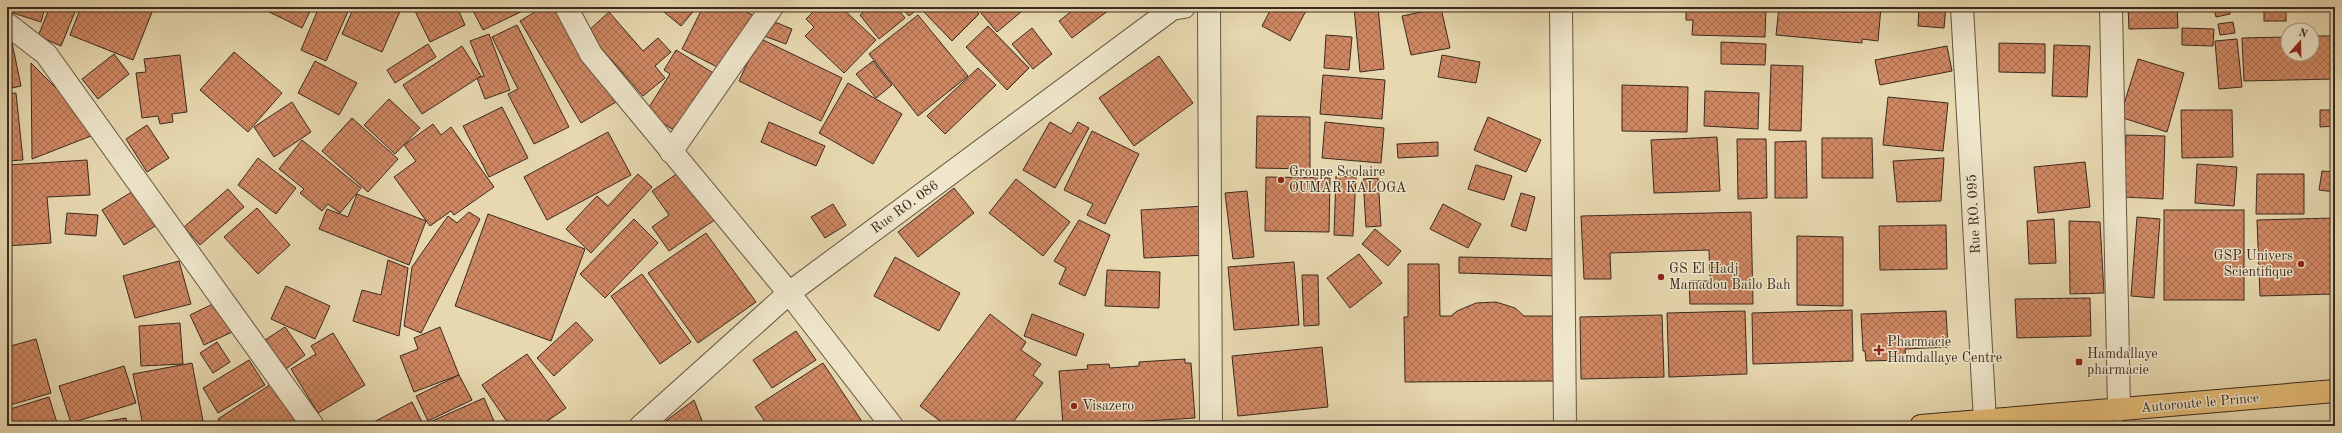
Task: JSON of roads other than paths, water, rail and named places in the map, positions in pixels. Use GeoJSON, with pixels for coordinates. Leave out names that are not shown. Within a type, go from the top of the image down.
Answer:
{"type":"FeatureCollection","features":[{"type":"Feature","properties":{"kind":"main road","name":"Autoroute le Prince"},"geometry":{"type":"LineString","coordinates":[[1921,426],[2335,391]]}},
{"type":"Feature","properties":{"kind":"street"},"geometry":{"type":"LineString","coordinates":[[566,7],[591,54],[789,293],[892,426]]}},
{"type":"Feature","properties":{"kind":"street"},"geometry":{"type":"LineString","coordinates":[[671,152],[772,7]]}},
{"type":"Feature","properties":{"kind":"street"},"geometry":{"type":"LineString","coordinates":[[1209,7],[1211,426]]}},
{"type":"Feature","properties":{"kind":"street"},"geometry":{"type":"LineString","coordinates":[[1561,7],[1565,426]]}},
{"type":"Feature","properties":{"kind":"street","name":"Rue RO. 095"},"geometry":{"type":"LineString","coordinates":[[1962,7],[1985,421]]}},
{"type":"Feature","properties":{"kind":"street"},"geometry":{"type":"LineString","coordinates":[[2111,7],[2119,410]]}},
{"type":"Feature","properties":{"kind":"street","name":"Rue RO. 086"},"geometry":{"type":"LineString","coordinates":[[641,426],[789,293],[1175,8]]}},
{"type":"Feature","properties":{"kind":"street"},"geometry":{"type":"LineString","coordinates":[[7,24],[46,54],[313,426]]}},
{"type":"Feature","properties":{"kind":"place","name":"Groupe Scolaire OUMAR KALOGA"},"geometry":{"type":"Point","coordinates":[1281,180]}},
{"type":"Feature","properties":{"kind":"place","name":"GSP Univers Scientifique"},"geometry":{"type":"Point","coordinates":[2301,264]}},
{"type":"Feature","properties":{"kind":"place","name":"GS El Hadj Mamadou Bailo Bah"},"geometry":{"type":"Point","coordinates":[1661,277]}},
{"type":"Feature","properties":{"kind":"place","name":"Pharmacie Hamdallaye Centre"},"geometry":{"type":"Point","coordinates":[1879,350]}},
{"type":"Feature","properties":{"kind":"place","name":"Hamdallaye pharmacie"},"geometry":{"type":"Point","coordinates":[2079,362]}},
{"type":"Feature","properties":{"kind":"place","name":"Visazero"},"geometry":{"type":"Point","coordinates":[1074,406]}}]}
